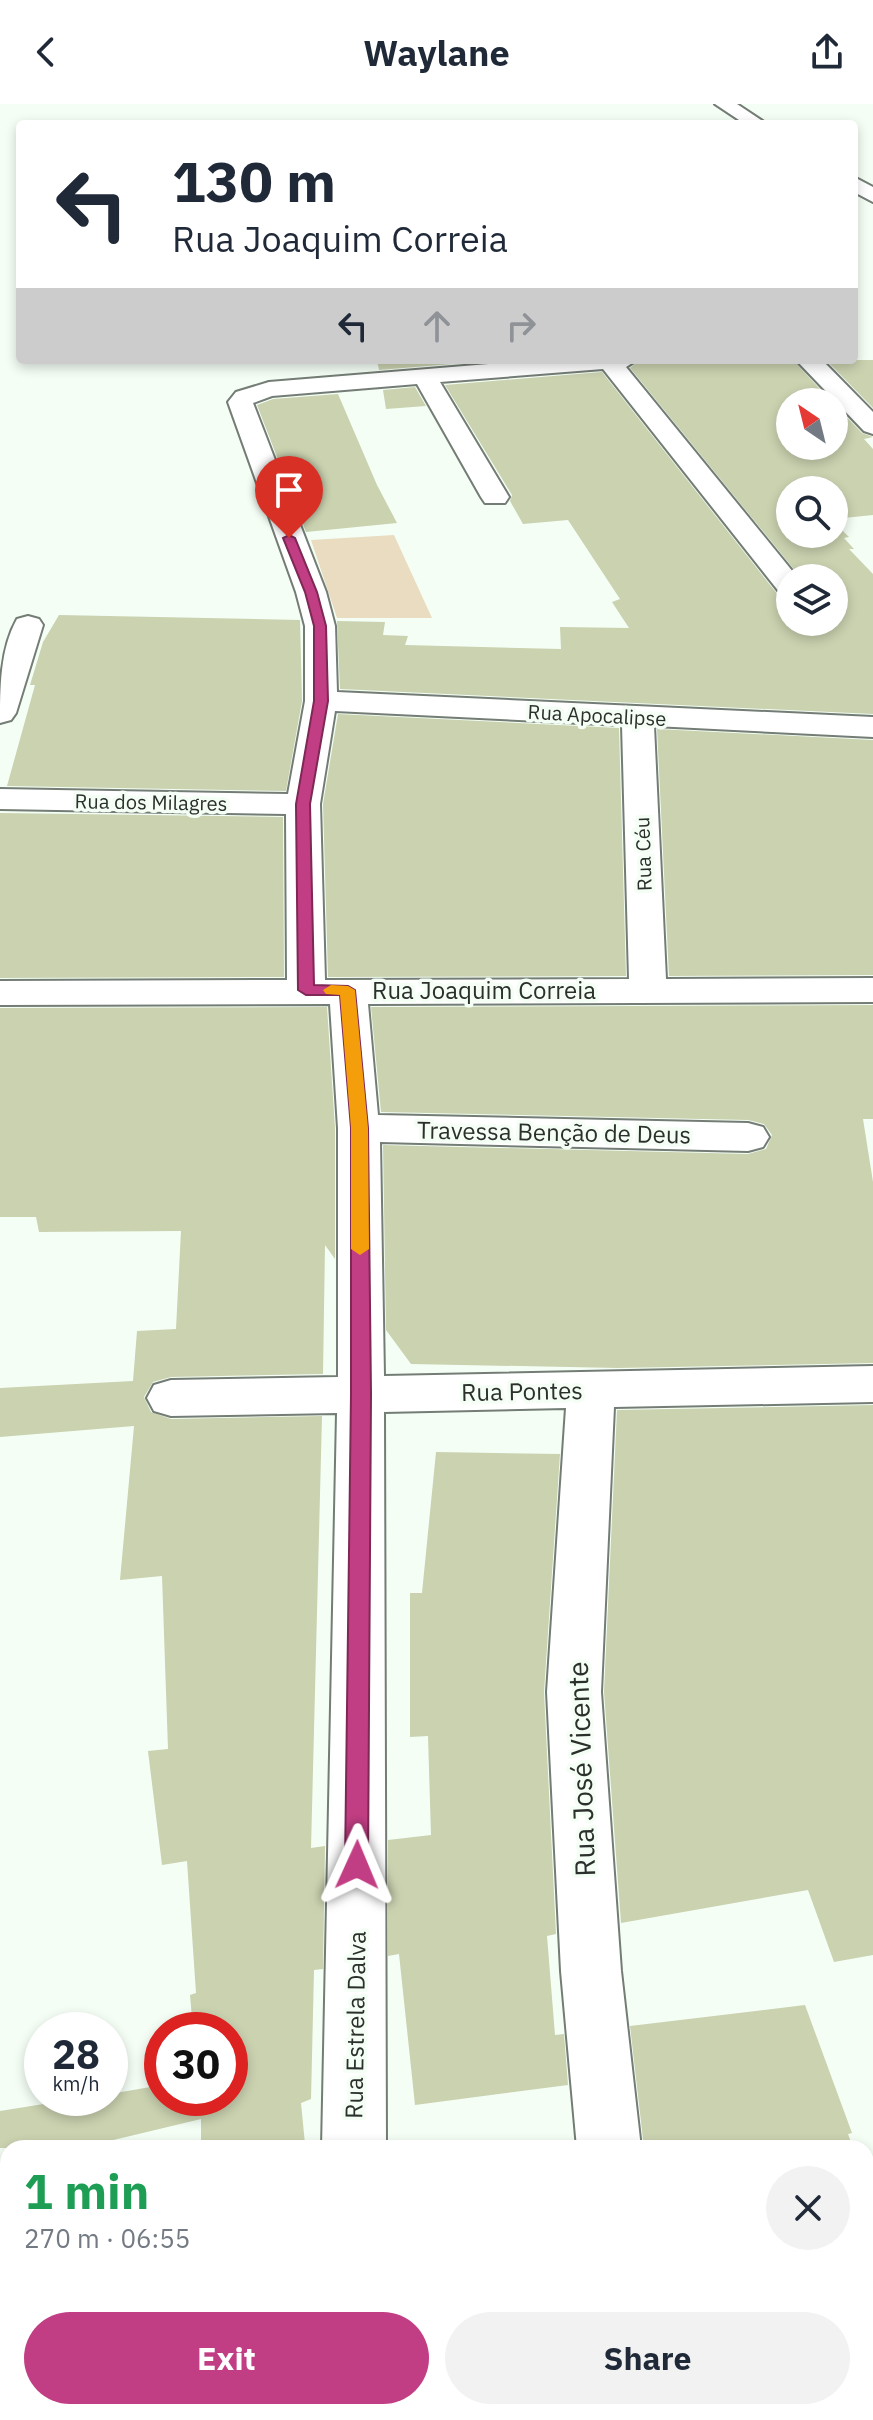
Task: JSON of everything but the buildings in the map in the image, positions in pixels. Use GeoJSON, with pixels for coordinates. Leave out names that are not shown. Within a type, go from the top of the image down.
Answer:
{"type":"FeatureCollection","features":[{"type":"Feature","properties":{"kind":"street"},"geometry":{"type":"LineString","coordinates":[[724,104],[751,120]]}},
{"type":"Feature","properties":{"kind":"street"},"geometry":{"type":"LineString","coordinates":[[859,182],[873,196]]}},
{"type":"Feature","properties":{"kind":"street"},"geometry":{"type":"LineString","coordinates":[[495,497],[424,375],[563,364]]}},
{"type":"Feature","properties":{"kind":"street"},"geometry":{"type":"LineString","coordinates":[[617,364],[776,569]]}},
{"type":"Feature","properties":{"kind":"street"},"geometry":{"type":"LineString","coordinates":[[812,364],[871,421]]}},
{"type":"Feature","properties":{"kind":"street","name":"Rua Estrela Dalva"},"geometry":{"type":"LineString","coordinates":[[354,2140],[361,1394],[359,1128],[327,990],[303,804],[321,701],[320,626],[311,592],[240,402],[245,397],[269,389],[424,375]]}},
{"type":"Feature","properties":{"kind":"street"},"geometry":{"type":"LineString","coordinates":[[0,713],[28,625]]}},
{"type":"Feature","properties":{"kind":"street","name":"Rua Apocalipse"},"geometry":{"type":"LineString","coordinates":[[321,701],[873,727]]}},
{"type":"Feature","properties":{"kind":"street","name":"Rua Céu"},"geometry":{"type":"LineString","coordinates":[[638,718],[648,990]]}},
{"type":"Feature","properties":{"kind":"street","name":"Rua dos Milagres"},"geometry":{"type":"LineString","coordinates":[[0,799],[303,804]]}},
{"type":"Feature","properties":{"kind":"street","name":"Rua Joaquim Correia"},"geometry":{"type":"LineString","coordinates":[[0,993],[873,990]]}},
{"type":"Feature","properties":{"kind":"street","name":"Travessa Benção de Deus"},"geometry":{"type":"LineString","coordinates":[[359,1128],[748,1137]]}},
{"type":"Feature","properties":{"kind":"street","name":"Rua Pontes"},"geometry":{"type":"LineString","coordinates":[[171,1398],[873,1384]]}},
{"type":"Feature","properties":{"kind":"street","name":"Rua José Vicente"},"geometry":{"type":"LineString","coordinates":[[591,1389],[574,1692],[599,2140]]}},
{"type":"Feature","properties":{"kind":"shaded area"},"geometry":{"type":"Polygon","coordinates":[[[394,535],[432,618],[337,618],[311,540],[394,535]]]}},
{"type":"Feature","properties":{"kind":"slow traffic"},"geometry":{"type":"LineString","coordinates":[[331,990],[348,990],[359,1128],[360,1249]]}},
{"type":"Feature","properties":{"kind":"route"},"geometry":{"type":"LineString","coordinates":[[289,538],[311,592],[320,626],[321,701],[303,804],[306,990],[348,990],[359,1128],[361,1394],[357,1865]]}}]}
